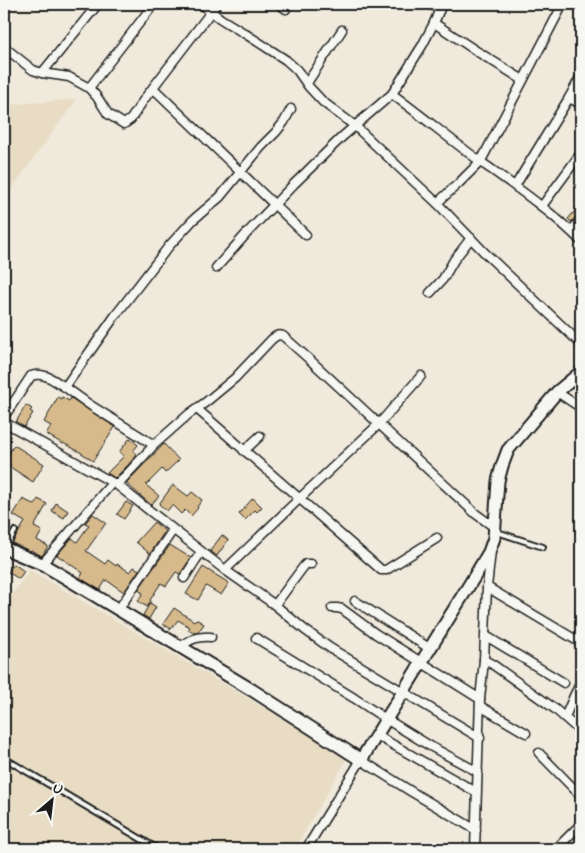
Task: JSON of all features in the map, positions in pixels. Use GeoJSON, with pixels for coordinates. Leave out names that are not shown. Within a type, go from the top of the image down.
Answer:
{"type":"FeatureCollection","features":[{"type":"Feature","properties":{"kind":"street"},"geometry":{"type":"LineString","coordinates":[[42,73],[98,4]]}},
{"type":"Feature","properties":{"kind":"street"},"geometry":{"type":"LineString","coordinates":[[89,88],[154,4]]}},
{"type":"Feature","properties":{"kind":"street"},"geometry":{"type":"LineString","coordinates":[[201,4],[211,13],[286,60],[297,70],[323,102],[355,126],[437,202],[471,238],[581,344]]}},
{"type":"Feature","properties":{"kind":"street"},"geometry":{"type":"LineString","coordinates":[[4,48],[32,70],[69,77],[89,88],[108,114],[124,124],[131,119],[217,4]]}},
{"type":"Feature","properties":{"kind":"street"},"geometry":{"type":"LineString","coordinates":[[216,268],[294,184],[342,137],[392,94],[422,46],[441,6],[429,4]]}},
{"type":"Feature","properties":{"kind":"street"},"geometry":{"type":"LineString","coordinates":[[437,202],[459,184],[481,161],[563,4]]}},
{"type":"Feature","properties":{"kind":"street"},"geometry":{"type":"LineString","coordinates":[[434,23],[523,80]]}},
{"type":"Feature","properties":{"kind":"street"},"geometry":{"type":"LineString","coordinates":[[307,83],[342,30]]}},
{"type":"Feature","properties":{"kind":"street"},"geometry":{"type":"LineString","coordinates":[[515,186],[570,98],[580,78]]}},
{"type":"Feature","properties":{"kind":"street"},"geometry":{"type":"LineString","coordinates":[[153,88],[306,235]]}},
{"type":"Feature","properties":{"kind":"street"},"geometry":{"type":"LineString","coordinates":[[392,94],[542,206],[581,241]]}},
{"type":"Feature","properties":{"kind":"street"},"geometry":{"type":"LineString","coordinates":[[570,98],[581,104]]}},
{"type":"Feature","properties":{"kind":"street"},"geometry":{"type":"LineString","coordinates":[[66,387],[115,316],[169,246],[220,197],[261,147],[276,132],[291,110]]}},
{"type":"Feature","properties":{"kind":"street"},"geometry":{"type":"LineString","coordinates":[[542,206],[581,152]]}},
{"type":"Feature","properties":{"kind":"street"},"geometry":{"type":"LineString","coordinates":[[571,232],[581,220]]}},
{"type":"Feature","properties":{"kind":"street"},"geometry":{"type":"LineString","coordinates":[[430,294],[443,279],[454,260],[471,238]]}},
{"type":"Feature","properties":{"kind":"street"},"geometry":{"type":"LineString","coordinates":[[42,564],[114,484],[154,445],[189,414],[235,378],[272,339],[280,335],[309,359],[476,514],[495,529]]}},
{"type":"Feature","properties":{"kind":"street"},"geometry":{"type":"LineString","coordinates":[[475,849],[480,702],[498,481],[508,450],[554,395],[581,372]]}},
{"type":"Feature","properties":{"kind":"street"},"geometry":{"type":"LineString","coordinates":[[4,417],[31,376],[36,374],[44,375],[66,387],[90,405],[154,445]]}},
{"type":"Feature","properties":{"kind":"street"},"geometry":{"type":"LineString","coordinates":[[225,570],[379,424],[421,376]]}},
{"type":"Feature","properties":{"kind":"street"},"geometry":{"type":"LineString","coordinates":[[554,395],[581,408]]}},
{"type":"Feature","properties":{"kind":"street"},"geometry":{"type":"LineString","coordinates":[[197,409],[381,570],[386,570],[437,538]]}},
{"type":"Feature","properties":{"kind":"street"},"geometry":{"type":"LineString","coordinates":[[4,422],[114,484],[201,552],[275,605],[330,648],[480,738]]}},
{"type":"Feature","properties":{"kind":"street"},"geometry":{"type":"LineString","coordinates":[[244,451],[260,436]]}},
{"type":"Feature","properties":{"kind":"street"},"geometry":{"type":"LineString","coordinates":[[118,610],[173,530]]}},
{"type":"Feature","properties":{"kind":"street"},"geometry":{"type":"LineString","coordinates":[[306,849],[476,574],[492,544]]}},
{"type":"Feature","properties":{"kind":"street"},"geometry":{"type":"LineString","coordinates":[[4,549],[42,564],[252,690],[412,792],[476,830]]}},
{"type":"Feature","properties":{"kind":"street"},"geometry":{"type":"LineString","coordinates":[[184,578],[201,552]]}},
{"type":"Feature","properties":{"kind":"street"},"geometry":{"type":"LineString","coordinates":[[275,605],[304,566],[311,564]]}},
{"type":"Feature","properties":{"kind":"street"},"geometry":{"type":"LineString","coordinates":[[488,587],[581,643]]}},
{"type":"Feature","properties":{"kind":"street"},"geometry":{"type":"LineString","coordinates":[[355,601],[430,648]]}},
{"type":"Feature","properties":{"kind":"street"},"geometry":{"type":"LineString","coordinates":[[332,608],[342,609],[376,634],[526,733]]}},
{"type":"Feature","properties":{"kind":"street"},"geometry":{"type":"LineString","coordinates":[[486,636],[564,683]]}},
{"type":"Feature","properties":{"kind":"street"},"geometry":{"type":"LineString","coordinates":[[180,648],[187,641],[195,638],[211,637]]}},
{"type":"Feature","properties":{"kind":"street"},"geometry":{"type":"LineString","coordinates":[[256,638],[430,746],[478,772]]}},
{"type":"Feature","properties":{"kind":"street"},"geometry":{"type":"LineString","coordinates":[[484,660],[555,708],[581,732]]}},
{"type":"Feature","properties":{"kind":"street"},"geometry":{"type":"LineString","coordinates":[[565,716],[581,682]]}},
{"type":"Feature","properties":{"kind":"street"},"geometry":{"type":"LineString","coordinates":[[376,735],[476,792]]}},
{"type":"Feature","properties":{"kind":"street"},"geometry":{"type":"LineString","coordinates":[[539,753],[581,796]]}},
{"type":"Feature","properties":{"kind":"street"},"geometry":{"type":"LineString","coordinates":[[559,846],[581,824]]}},
{"type":"Feature","properties":{"kind":"lane"},"geometry":{"type":"LineString","coordinates":[[495,529],[543,547]]}},
{"type":"Feature","properties":{"kind":"lane"},"geometry":{"type":"LineString","coordinates":[[4,549],[15,530]]}},
{"type":"Feature","properties":{"kind":"lane"},"geometry":{"type":"LineString","coordinates":[[4,758],[150,847],[158,849]]}},
{"type":"Feature","properties":{"kind":"shaded area"},"geometry":{"type":"Polygon","coordinates":[[[77,99],[4,199],[4,105],[77,99]]]}},
{"type":"Feature","properties":{"kind":"shaded area"},"geometry":{"type":"Polygon","coordinates":[[[30,570],[348,757],[295,849],[4,849],[4,597],[8,599],[30,570]]]}},
{"type":"Feature","properties":{"kind":"building"},"geometry":{"type":"Polygon","coordinates":[[[581,204],[581,214],[571,222],[568,219],[581,204]]]}},
{"type":"Feature","properties":{"kind":"building"},"geometry":{"type":"Polygon","coordinates":[[[58,397],[69,401],[71,398],[115,427],[93,461],[46,434],[51,426],[44,422],[58,397]]]}},
{"type":"Feature","properties":{"kind":"building"},"geometry":{"type":"Polygon","coordinates":[[[26,405],[32,409],[30,411],[33,413],[24,427],[16,422],[26,405]]]}},
{"type":"Feature","properties":{"kind":"building"},"geometry":{"type":"Polygon","coordinates":[[[130,438],[138,445],[133,451],[137,454],[115,478],[107,473],[124,456],[119,452],[130,438]]]}},
{"type":"Feature","properties":{"kind":"building"},"geometry":{"type":"Polygon","coordinates":[[[164,444],[179,460],[165,473],[162,469],[146,485],[159,496],[151,505],[126,483],[164,444]]]}},
{"type":"Feature","properties":{"kind":"building"},"geometry":{"type":"Polygon","coordinates":[[[14,445],[44,464],[33,482],[4,463],[14,445]]]}},
{"type":"Feature","properties":{"kind":"building"},"geometry":{"type":"Polygon","coordinates":[[[173,485],[188,496],[192,492],[202,500],[191,516],[185,510],[181,514],[172,505],[167,511],[159,504],[173,485]]]}},
{"type":"Feature","properties":{"kind":"building"},"geometry":{"type":"Polygon","coordinates":[[[253,498],[262,507],[257,512],[255,510],[245,520],[239,514],[253,498]]]}},
{"type":"Feature","properties":{"kind":"building"},"geometry":{"type":"Polygon","coordinates":[[[23,499],[35,505],[38,499],[47,504],[34,527],[42,531],[37,540],[48,546],[42,556],[12,543],[25,522],[13,515],[23,499]]]}},
{"type":"Feature","properties":{"kind":"building"},"geometry":{"type":"Polygon","coordinates":[[[126,502],[133,506],[124,519],[117,514],[126,502]]]}},
{"type":"Feature","properties":{"kind":"building"},"geometry":{"type":"Polygon","coordinates":[[[56,503],[68,511],[64,518],[52,511],[56,503]]]}},
{"type":"Feature","properties":{"kind":"building"},"geometry":{"type":"Polygon","coordinates":[[[93,514],[106,523],[86,551],[105,564],[108,560],[130,572],[134,567],[139,570],[124,592],[106,580],[100,590],[80,578],[83,573],[57,555],[72,538],[77,542],[89,525],[85,523],[93,514]]]}},
{"type":"Feature","properties":{"kind":"building"},"geometry":{"type":"Polygon","coordinates":[[[154,522],[165,531],[150,554],[136,542],[154,522]]]}},
{"type":"Feature","properties":{"kind":"building"},"geometry":{"type":"Polygon","coordinates":[[[222,535],[228,540],[217,556],[210,551],[222,535]]]}},
{"type":"Feature","properties":{"kind":"building"},"geometry":{"type":"Polygon","coordinates":[[[170,545],[191,558],[180,574],[176,572],[166,586],[161,583],[147,607],[138,601],[143,593],[138,590],[170,545]]]}},
{"type":"Feature","properties":{"kind":"building"},"geometry":{"type":"Polygon","coordinates":[[[14,564],[24,571],[19,579],[8,572],[14,564]]]}},
{"type":"Feature","properties":{"kind":"building"},"geometry":{"type":"Polygon","coordinates":[[[203,567],[229,583],[221,595],[206,586],[198,600],[186,594],[203,567]]]}},
{"type":"Feature","properties":{"kind":"building"},"geometry":{"type":"Polygon","coordinates":[[[150,603],[156,607],[149,619],[143,615],[150,603]]]}},
{"type":"Feature","properties":{"kind":"building"},"geometry":{"type":"Polygon","coordinates":[[[174,608],[194,621],[196,619],[204,624],[198,632],[194,633],[188,630],[190,627],[178,620],[171,629],[163,624],[174,608]]]}}]}
